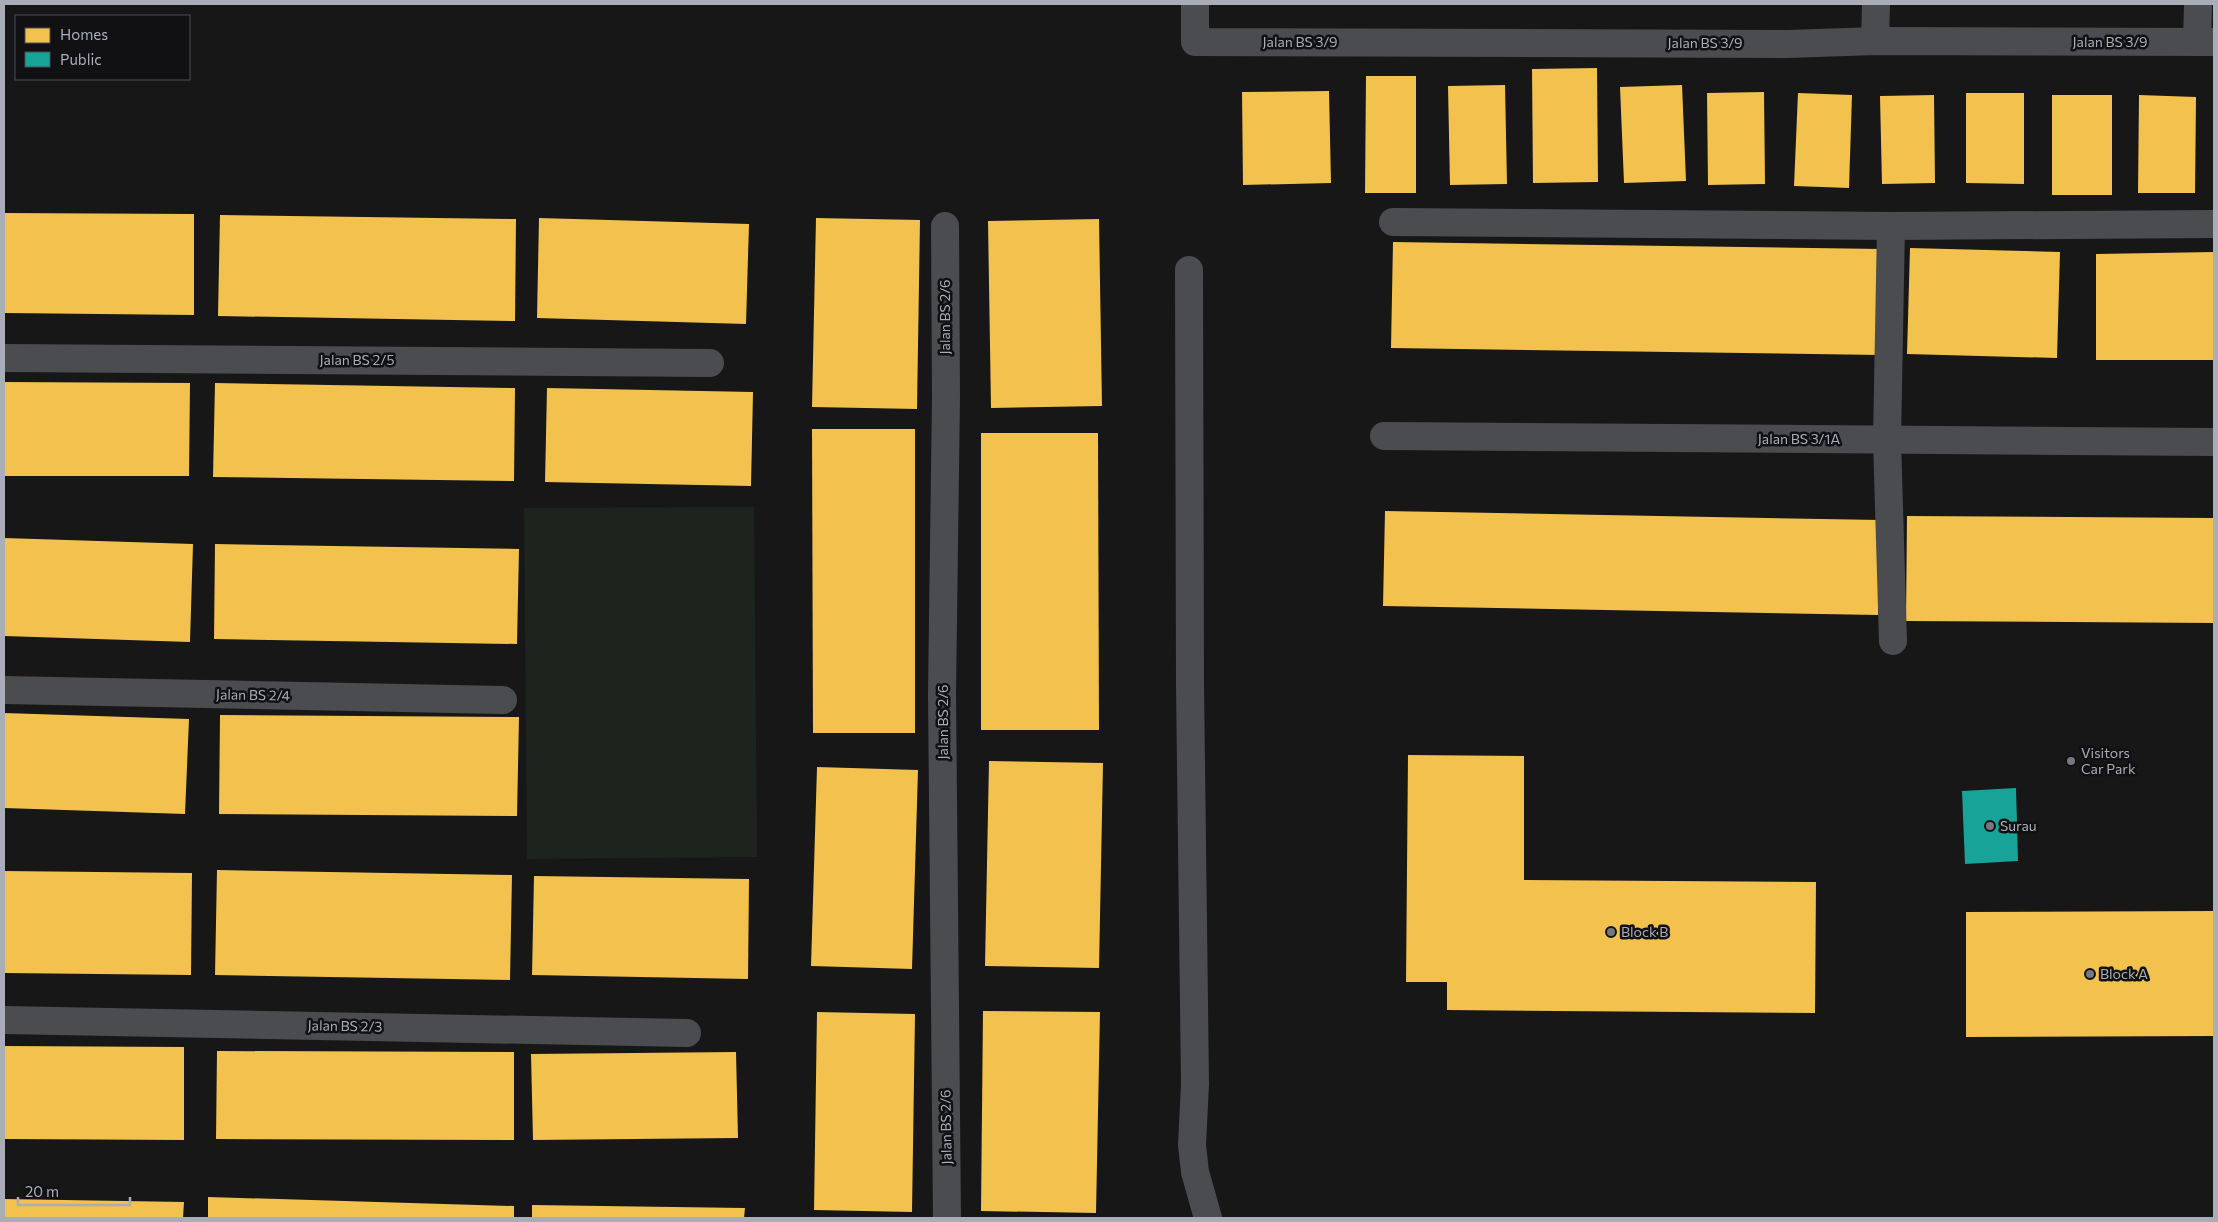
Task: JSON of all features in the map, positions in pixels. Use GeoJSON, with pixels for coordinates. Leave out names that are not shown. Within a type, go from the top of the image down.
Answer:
{"type":"FeatureCollection","features":[{"type":"Feature","properties":{"kind":"street","name":"Jalan BS 3/9"},"geometry":{"type":"LineString","coordinates":[[1195,4],[1195,42],[1788,44],[1875,41],[2206,42]]}},
{"type":"Feature","properties":{"kind":"street"},"geometry":{"type":"LineString","coordinates":[[1875,41],[1876,4]]}},
{"type":"Feature","properties":{"kind":"street"},"geometry":{"type":"LineString","coordinates":[[2198,4],[2206,42]]}},
{"type":"Feature","properties":{"kind":"street"},"geometry":{"type":"LineString","coordinates":[[1393,222],[1891,226],[2214,224]]}},
{"type":"Feature","properties":{"kind":"street","name":"Jalan BS 2/6"},"geometry":{"type":"LineString","coordinates":[[945,226],[946,396],[942,694],[947,1218]]}},
{"type":"Feature","properties":{"kind":"street"},"geometry":{"type":"LineString","coordinates":[[1891,226],[1888,440],[1893,641]]}},
{"type":"Feature","properties":{"kind":"street"},"geometry":{"type":"LineString","coordinates":[[1189,270],[1190,684],[1195,1084],[1192,1145],[1195,1172],[1208,1218]]}},
{"type":"Feature","properties":{"kind":"street","name":"Jalan BS 2/5"},"geometry":{"type":"LineString","coordinates":[[4,358],[710,363]]}},
{"type":"Feature","properties":{"kind":"street","name":"Jalan BS 3/1A"},"geometry":{"type":"LineString","coordinates":[[1384,436],[2214,442]]}},
{"type":"Feature","properties":{"kind":"street","name":"Jalan BS 2/4"},"geometry":{"type":"LineString","coordinates":[[4,690],[503,700]]}},
{"type":"Feature","properties":{"kind":"street","name":"Jalan BS 2/3"},"geometry":{"type":"LineString","coordinates":[[4,1020],[687,1033]]}},
{"type":"Feature","properties":{"kind":"shaded area"},"geometry":{"type":"Polygon","coordinates":[[[754,507],[757,857],[527,859],[524,508],[754,507]]]}},
{"type":"Feature","properties":{"kind":"building: Homes"},"geometry":{"type":"Polygon","coordinates":[[[1597,68],[1598,182],[1533,183],[1532,69],[1597,68]]]}},
{"type":"Feature","properties":{"kind":"building: Homes"},"geometry":{"type":"Polygon","coordinates":[[[1366,76],[1416,76],[1416,193],[1365,193],[1366,76]]]}},
{"type":"Feature","properties":{"kind":"building: Homes"},"geometry":{"type":"Polygon","coordinates":[[[1505,85],[1507,184],[1450,185],[1448,86],[1505,85]]]}},
{"type":"Feature","properties":{"kind":"building: Homes"},"geometry":{"type":"Polygon","coordinates":[[[1682,85],[1686,181],[1624,183],[1620,87],[1682,85]]]}},
{"type":"Feature","properties":{"kind":"building: Homes"},"geometry":{"type":"Polygon","coordinates":[[[1329,91],[1331,183],[1243,185],[1242,92],[1329,91]]]}},
{"type":"Feature","properties":{"kind":"building: Homes"},"geometry":{"type":"Polygon","coordinates":[[[1764,92],[1765,184],[1708,185],[1707,93],[1764,92]]]}},
{"type":"Feature","properties":{"kind":"building: Homes"},"geometry":{"type":"Polygon","coordinates":[[[1798,93],[1852,95],[1849,188],[1794,186],[1798,93]]]}},
{"type":"Feature","properties":{"kind":"building: Homes"},"geometry":{"type":"Polygon","coordinates":[[[1966,93],[2024,93],[2024,184],[1966,183],[1966,93]]]}},
{"type":"Feature","properties":{"kind":"building: Homes"},"geometry":{"type":"Polygon","coordinates":[[[1934,95],[1935,183],[1882,184],[1880,96],[1934,95]]]}},
{"type":"Feature","properties":{"kind":"building: Homes"},"geometry":{"type":"Polygon","coordinates":[[[2052,95],[2112,95],[2112,195],[2052,195],[2052,95]]]}},
{"type":"Feature","properties":{"kind":"building: Homes"},"geometry":{"type":"Polygon","coordinates":[[[2139,95],[2196,97],[2195,193],[2138,193],[2139,95]]]}},
{"type":"Feature","properties":{"kind":"building: Homes"},"geometry":{"type":"Polygon","coordinates":[[[4,213],[194,214],[194,315],[4,313],[4,213]]]}},
{"type":"Feature","properties":{"kind":"building: Homes"},"geometry":{"type":"Polygon","coordinates":[[[220,215],[516,219],[515,321],[218,316],[220,215]]]}},
{"type":"Feature","properties":{"kind":"building: Homes"},"geometry":{"type":"Polygon","coordinates":[[[539,218],[749,224],[746,324],[537,318],[539,218]]]}},
{"type":"Feature","properties":{"kind":"building: Homes"},"geometry":{"type":"Polygon","coordinates":[[[816,218],[920,220],[917,409],[812,407],[816,218]]]}},
{"type":"Feature","properties":{"kind":"building: Homes"},"geometry":{"type":"Polygon","coordinates":[[[1099,219],[1102,406],[991,408],[988,221],[1099,219]]]}},
{"type":"Feature","properties":{"kind":"building: Homes"},"geometry":{"type":"Polygon","coordinates":[[[1393,242],[1881,249],[1880,355],[1391,348],[1393,242]]]}},
{"type":"Feature","properties":{"kind":"building: Homes"},"geometry":{"type":"Polygon","coordinates":[[[1910,248],[2060,252],[2057,358],[1907,354],[1910,248]]]}},
{"type":"Feature","properties":{"kind":"building: Homes"},"geometry":{"type":"Polygon","coordinates":[[[2214,252],[2214,360],[2096,360],[2096,254],[2214,252]]]}},
{"type":"Feature","properties":{"kind":"building: Homes"},"geometry":{"type":"Polygon","coordinates":[[[4,382],[190,383],[189,476],[4,476],[4,382]]]}},
{"type":"Feature","properties":{"kind":"building: Homes"},"geometry":{"type":"Polygon","coordinates":[[[215,383],[515,388],[514,481],[213,477],[215,383]]]}},
{"type":"Feature","properties":{"kind":"building: Homes"},"geometry":{"type":"Polygon","coordinates":[[[547,388],[753,392],[751,486],[545,482],[547,388]]]}},
{"type":"Feature","properties":{"kind":"building: Homes"},"geometry":{"type":"Polygon","coordinates":[[[812,429],[915,429],[915,733],[813,733],[812,429]]]}},
{"type":"Feature","properties":{"kind":"building: Homes"},"geometry":{"type":"Polygon","coordinates":[[[981,433],[1098,433],[1099,730],[981,730],[981,433]]]}},
{"type":"Feature","properties":{"kind":"building: Homes"},"geometry":{"type":"Polygon","coordinates":[[[1385,511],[1880,520],[1878,615],[1383,606],[1385,511]]]}},
{"type":"Feature","properties":{"kind":"building: Homes"},"geometry":{"type":"Polygon","coordinates":[[[1907,516],[2214,518],[2214,623],[1906,621],[1907,516]]]}},
{"type":"Feature","properties":{"kind":"building: Homes"},"geometry":{"type":"Polygon","coordinates":[[[4,538],[193,544],[190,642],[4,636],[4,538]]]}},
{"type":"Feature","properties":{"kind":"building: Homes"},"geometry":{"type":"Polygon","coordinates":[[[215,544],[519,549],[517,644],[214,639],[215,544]]]}},
{"type":"Feature","properties":{"kind":"building: Homes"},"geometry":{"type":"Polygon","coordinates":[[[4,713],[189,719],[185,814],[4,808],[4,713]]]}},
{"type":"Feature","properties":{"kind":"building: Homes"},"geometry":{"type":"Polygon","coordinates":[[[220,715],[519,717],[517,816],[219,814],[220,715]]]}},
{"type":"Feature","properties":{"kind":"building: Homes","name":"Block B"},"geometry":{"type":"Polygon","coordinates":[[[1408,755],[1524,756],[1524,880],[1816,882],[1815,1013],[1447,1010],[1447,982],[1406,982],[1408,755]]]}},
{"type":"Feature","properties":{"kind":"building: Homes"},"geometry":{"type":"Polygon","coordinates":[[[989,761],[1103,763],[1099,968],[985,966],[989,761]]]}},
{"type":"Feature","properties":{"kind":"building: Homes"},"geometry":{"type":"Polygon","coordinates":[[[817,767],[918,770],[912,969],[811,966],[817,767]]]}},
{"type":"Feature","properties":{"kind":"building: Homes"},"geometry":{"type":"Polygon","coordinates":[[[217,870],[512,875],[510,980],[215,975],[217,870]]]}},
{"type":"Feature","properties":{"kind":"building: Homes"},"geometry":{"type":"Polygon","coordinates":[[[4,871],[192,873],[191,975],[4,973],[4,871]]]}},
{"type":"Feature","properties":{"kind":"building: Homes"},"geometry":{"type":"Polygon","coordinates":[[[534,876],[749,879],[748,979],[532,975],[534,876]]]}},
{"type":"Feature","properties":{"kind":"building: Homes","name":"Block A"},"geometry":{"type":"Polygon","coordinates":[[[2214,911],[2214,1036],[1966,1037],[1966,912],[2214,911]]]}},
{"type":"Feature","properties":{"kind":"building: Homes"},"geometry":{"type":"Polygon","coordinates":[[[983,1011],[1100,1012],[1096,1213],[981,1211],[983,1011]]]}},
{"type":"Feature","properties":{"kind":"building: Homes"},"geometry":{"type":"Polygon","coordinates":[[[817,1012],[915,1014],[912,1212],[814,1210],[817,1012]]]}},
{"type":"Feature","properties":{"kind":"building: Homes"},"geometry":{"type":"Polygon","coordinates":[[[4,1046],[184,1047],[184,1140],[4,1139],[4,1046]]]}},
{"type":"Feature","properties":{"kind":"building: Homes"},"geometry":{"type":"Polygon","coordinates":[[[217,1051],[514,1052],[514,1140],[216,1139],[217,1051]]]}},
{"type":"Feature","properties":{"kind":"building: Homes"},"geometry":{"type":"Polygon","coordinates":[[[736,1052],[738,1138],[533,1140],[531,1054],[736,1052]]]}},
{"type":"Feature","properties":{"kind":"building: Homes"},"geometry":{"type":"Polygon","coordinates":[[[208,1197],[514,1206],[514,1218],[208,1218],[208,1197]]]}},
{"type":"Feature","properties":{"kind":"building: Homes"},"geometry":{"type":"Polygon","coordinates":[[[4,1199],[184,1202],[183,1218],[4,1218],[4,1199]]]}},
{"type":"Feature","properties":{"kind":"building: Homes"},"geometry":{"type":"Polygon","coordinates":[[[532,1205],[745,1208],[744,1218],[532,1218],[532,1205]]]}},
{"type":"Feature","properties":{"kind":"building: Public","name":"Surau"},"geometry":{"type":"Polygon","coordinates":[[[2016,788],[2018,861],[1965,864],[1962,791],[2016,788]]]}},
{"type":"Feature","properties":{"kind":"place","name":"Visitors Car Park"},"geometry":{"type":"Point","coordinates":[2071,761]}},
{"type":"Feature","properties":{"kind":"place","name":"Surau"},"geometry":{"type":"Point","coordinates":[1990,826]}},
{"type":"Feature","properties":{"kind":"place","name":"Block B"},"geometry":{"type":"Point","coordinates":[1611,932]}},
{"type":"Feature","properties":{"kind":"place","name":"Block A"},"geometry":{"type":"Point","coordinates":[2090,974]}}]}
